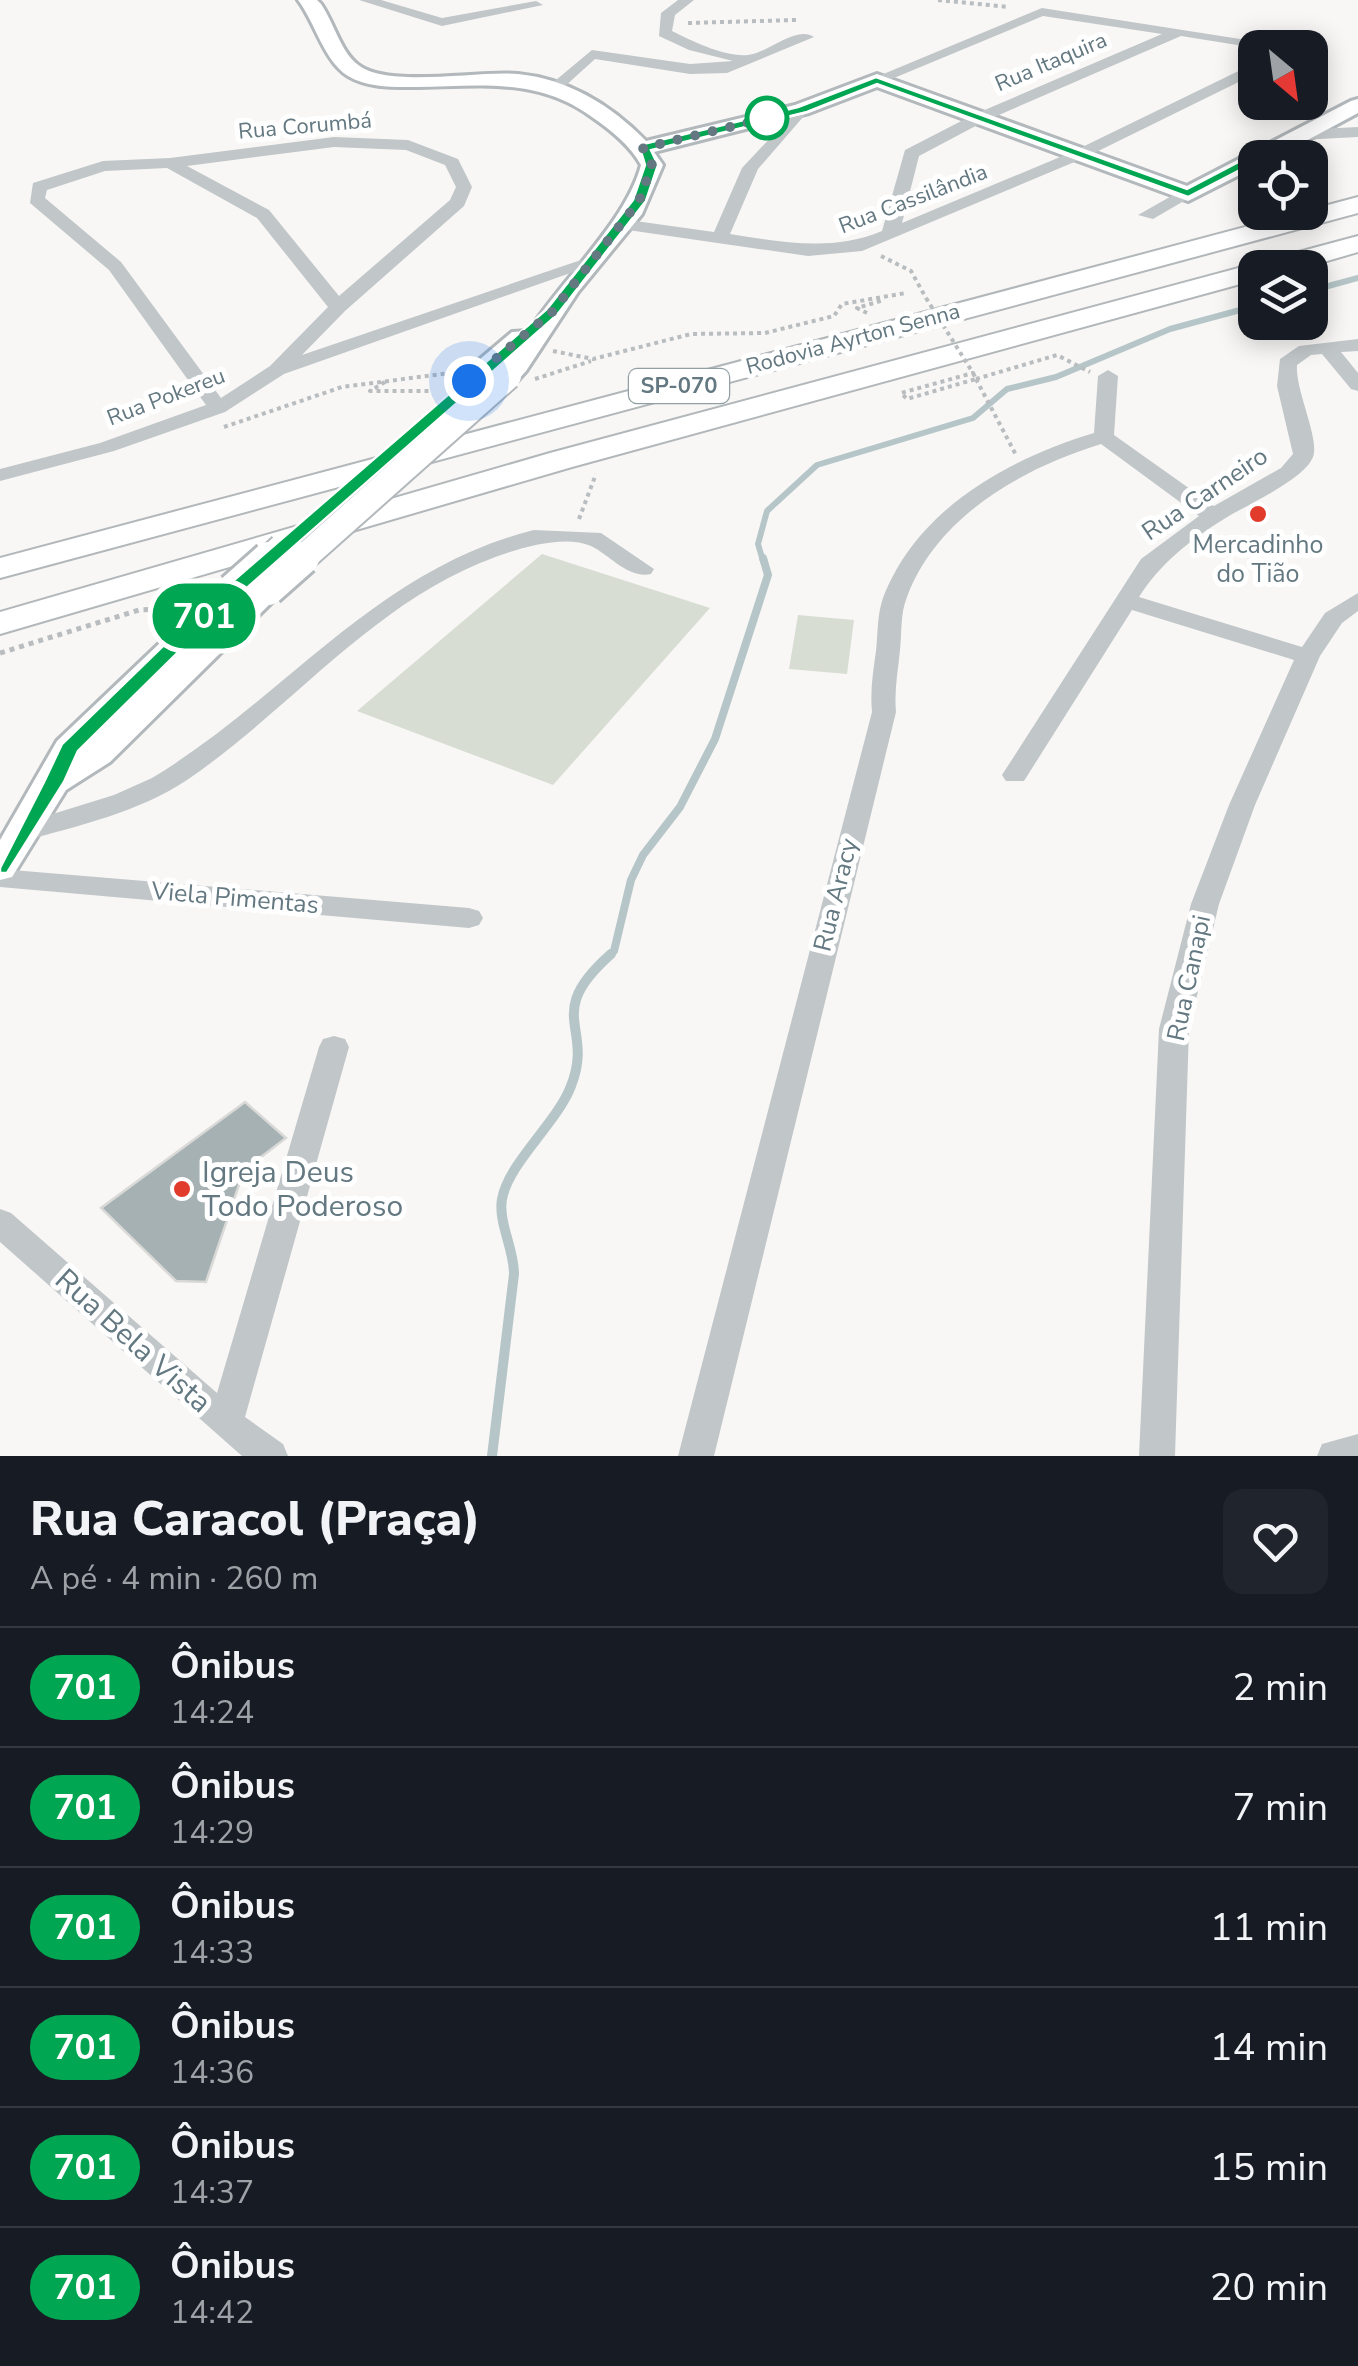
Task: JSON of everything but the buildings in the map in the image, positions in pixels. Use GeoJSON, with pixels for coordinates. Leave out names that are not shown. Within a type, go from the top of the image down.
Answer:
{"type":"FeatureCollection","features":[{"type":"Feature","properties":{"kind":"highway","name":"Rodovia Ayrton Senna"},"geometry":{"type":"LineString","coordinates":[[0,568],[1358,205]]}},
{"type":"Feature","properties":{"kind":"highway"},"geometry":{"type":"LineString","coordinates":[[1328,252],[1358,244]]}},
{"type":"Feature","properties":{"kind":"highway","name":"Rodovia Ayrton Senna"},"geometry":{"type":"LineString","coordinates":[[0,622],[561,460],[1238,277]]}},
{"type":"Feature","properties":{"kind":"main road"},"geometry":{"type":"LineString","coordinates":[[54,782],[98,755],[495,377],[557,305],[650,182],[652,165],[643,148],[597,109],[558,85],[490,79],[370,79],[342,62],[329,26],[307,0]]}},
{"type":"Feature","properties":{"kind":"main road"},"geometry":{"type":"LineString","coordinates":[[643,148],[802,110],[876,80],[1188,194],[1238,168]]}},
{"type":"Feature","properties":{"kind":"main road"},"geometry":{"type":"LineString","coordinates":[[1290,140],[1358,104]]}},
{"type":"Feature","properties":{"kind":"main road"},"geometry":{"type":"LineString","coordinates":[[0,868],[54,782],[69,748],[221,601],[536,346],[557,305]]}},
{"type":"Feature","properties":{"kind":"street"},"geometry":{"type":"LineString","coordinates":[[366,0],[442,22],[536,6]]}},
{"type":"Feature","properties":{"kind":"street"},"geometry":{"type":"LineString","coordinates":[[687,0],[674,8],[664,22],[664,33],[681,42],[754,60]]}},
{"type":"Feature","properties":{"kind":"street"},"geometry":{"type":"LineString","coordinates":[[876,80],[1042,12],[1238,41]]}},
{"type":"Feature","properties":{"kind":"street","name":"Rua Itaquira"},"geometry":{"type":"LineString","coordinates":[[890,234],[911,152],[979,118],[1179,32]]}},
{"type":"Feature","properties":{"kind":"street"},"geometry":{"type":"LineString","coordinates":[[558,85],[592,54],[690,69],[727,68],[807,36]]}},
{"type":"Feature","properties":{"kind":"street","name":"Rua Cassilândia"},"geometry":{"type":"LineString","coordinates":[[621,224],[823,252],[862,246],[1078,155],[1238,76]]}},
{"type":"Feature","properties":{"kind":"street"},"geometry":{"type":"LineString","coordinates":[[720,238],[750,168],[802,110]]}},
{"type":"Feature","properties":{"kind":"street"},"geometry":{"type":"LineString","coordinates":[[1300,135],[1358,132]]}},
{"type":"Feature","properties":{"kind":"street","name":"Rua Corumbá"},"geometry":{"type":"LineString","coordinates":[[218,408],[115,266],[36,199],[39,187],[103,166],[170,163],[334,142],[408,144],[452,162],[464,187],[458,202],[338,307],[277,370]]}},
{"type":"Feature","properties":{"kind":"street"},"geometry":{"type":"LineString","coordinates":[[170,163],[263,214],[338,307]]}},
{"type":"Feature","properties":{"kind":"street"},"geometry":{"type":"LineString","coordinates":[[1147,215],[1188,194]]}},
{"type":"Feature","properties":{"kind":"street","name":"Rua Pokereu"},"geometry":{"type":"LineString","coordinates":[[0,475],[107,447],[218,408],[277,370],[587,264]]}},
{"type":"Feature","properties":{"kind":"street","name":"Rua Pokereu"},"geometry":{"type":"LineString","coordinates":[[457,308],[523,292],[557,305]]}},
{"type":"Feature","properties":{"kind":"street","name":"Rua Carneiro"},"geometry":{"type":"LineString","coordinates":[[1016,775],[1150,564],[1213,516],[1288,472],[1304,455],[1303,430],[1284,379],[1287,363],[1306,350],[1358,345]]}},
{"type":"Feature","properties":{"kind":"street"},"geometry":{"type":"LineString","coordinates":[[1327,348],[1358,385]]}},
{"type":"Feature","properties":{"kind":"street"},"geometry":{"type":"LineString","coordinates":[[1100,375],[1104,437],[1213,516]]}},
{"type":"Feature","properties":{"kind":"street","name":"Rua Aracy"},"geometry":{"type":"LineString","coordinates":[[696,1456],[884,712],[882,692],[896,595],[932,536],[977,498],[1053,454],[1104,437]]}},
{"type":"Feature","properties":{"kind":"street"},"geometry":{"type":"LineString","coordinates":[[22,832],[155,787],[326,655],[478,554],[542,533],[573,532],[616,546],[643,569]]}},
{"type":"Feature","properties":{"kind":"street","name":"Rua Canapi"},"geometry":{"type":"LineString","coordinates":[[1157,1456],[1174,1029],[1205,904],[1242,805],[1308,656],[1333,618],[1358,600]]}},
{"type":"Feature","properties":{"kind":"street"},"geometry":{"type":"LineString","coordinates":[[1128,601],[1308,656]]}},
{"type":"Feature","properties":{"kind":"street","name":"Viela Pimentas"},"geometry":{"type":"LineString","coordinates":[[0,878],[470,918]]}},
{"type":"Feature","properties":{"kind":"street"},"geometry":{"type":"LineString","coordinates":[[226,1423],[334,1048]]}},
{"type":"Feature","properties":{"kind":"street","name":"Rua Bela Vista"},"geometry":{"type":"LineString","coordinates":[[0,1222],[226,1423],[270,1456]]}},
{"type":"Feature","properties":{"kind":"street"},"geometry":{"type":"LineString","coordinates":[[1335,1456],[1358,1450]]}},
{"type":"Feature","properties":{"kind":"path"},"geometry":{"type":"LineString","coordinates":[[938,0],[1042,12]]}},
{"type":"Feature","properties":{"kind":"path"},"geometry":{"type":"LineString","coordinates":[[664,22],[800,20]]}},
{"type":"Feature","properties":{"kind":"path"},"geometry":{"type":"LineString","coordinates":[[862,246],[911,271],[974,376],[1010,447]]}},
{"type":"Feature","properties":{"kind":"path"},"geometry":{"type":"LineString","coordinates":[[215,429],[269,415],[342,388],[389,379],[495,377],[608,356],[691,334],[774,332],[834,316],[842,304],[906,293],[858,308],[864,314],[895,306]]}},
{"type":"Feature","properties":{"kind":"path"},"geometry":{"type":"LineString","coordinates":[[910,302],[926,298]]}},
{"type":"Feature","properties":{"kind":"path"},"geometry":{"type":"LineString","coordinates":[[536,346],[575,358],[608,356]]}},
{"type":"Feature","properties":{"kind":"path"},"geometry":{"type":"LineString","coordinates":[[974,376],[907,399],[901,394],[1057,355],[1100,375]]}},
{"type":"Feature","properties":{"kind":"path"},"geometry":{"type":"LineString","coordinates":[[389,379],[370,391],[430,391]]}},
{"type":"Feature","properties":{"kind":"path"},"geometry":{"type":"LineString","coordinates":[[573,532],[592,494],[594,477],[605,465]]}},
{"type":"Feature","properties":{"kind":"path"},"geometry":{"type":"LineString","coordinates":[[0,653],[140,610],[221,601]]}},
{"type":"Feature","properties":{"kind":"shaded area"},"geometry":{"type":"Polygon","coordinates":[[[542,554],[710,608],[553,785],[357,711],[542,554]]]}},
{"type":"Feature","properties":{"kind":"shaded area"},"geometry":{"type":"Polygon","coordinates":[[[798,615],[854,620],[847,674],[789,669],[798,615]]]}},
{"type":"Feature","properties":{"kind":"waterway"},"geometry":{"type":"LineString","coordinates":[[1328,286],[1358,278]]}},
{"type":"Feature","properties":{"kind":"waterway"},"geometry":{"type":"LineString","coordinates":[[763,561],[758,544],[767,511],[817,465],[973,418],[1007,389],[1056,377],[1170,329],[1238,311]]}},
{"type":"Feature","properties":{"kind":"waterway"},"geometry":{"type":"LineString","coordinates":[[608,956],[614,951],[631,880],[643,855],[680,807],[715,739],[768,575],[763,558]]}},
{"type":"Feature","properties":{"kind":"waterway"},"geometry":{"type":"LineString","coordinates":[[492,1456],[514,1274],[502,1199],[514,1171],[571,1086],[578,1049],[574,1007],[590,975],[611,954]]}},
{"type":"Feature","properties":{"kind":"bus line","name":"701"},"geometry":{"type":"LineString","coordinates":[[0,868],[54,782],[69,748],[209,611],[552,312],[650,182],[652,165],[643,148],[802,110],[876,80],[1188,194],[1238,168]]}},
{"type":"Feature","properties":{"kind":"place","name":"Mercadinho do Tião"},"geometry":{"type":"Point","coordinates":[1258,514]}},
{"type":"Feature","properties":{"kind":"place","name":"Igreja Deus Todo Poderoso"},"geometry":{"type":"Point","coordinates":[182,1189]}},
{"type":"Feature","properties":{"kind":"route"},"geometry":{"type":"LineString","coordinates":[[469,381],[552,312],[639,201],[650,182],[652,165],[643,148],[767,118]]}}]}
